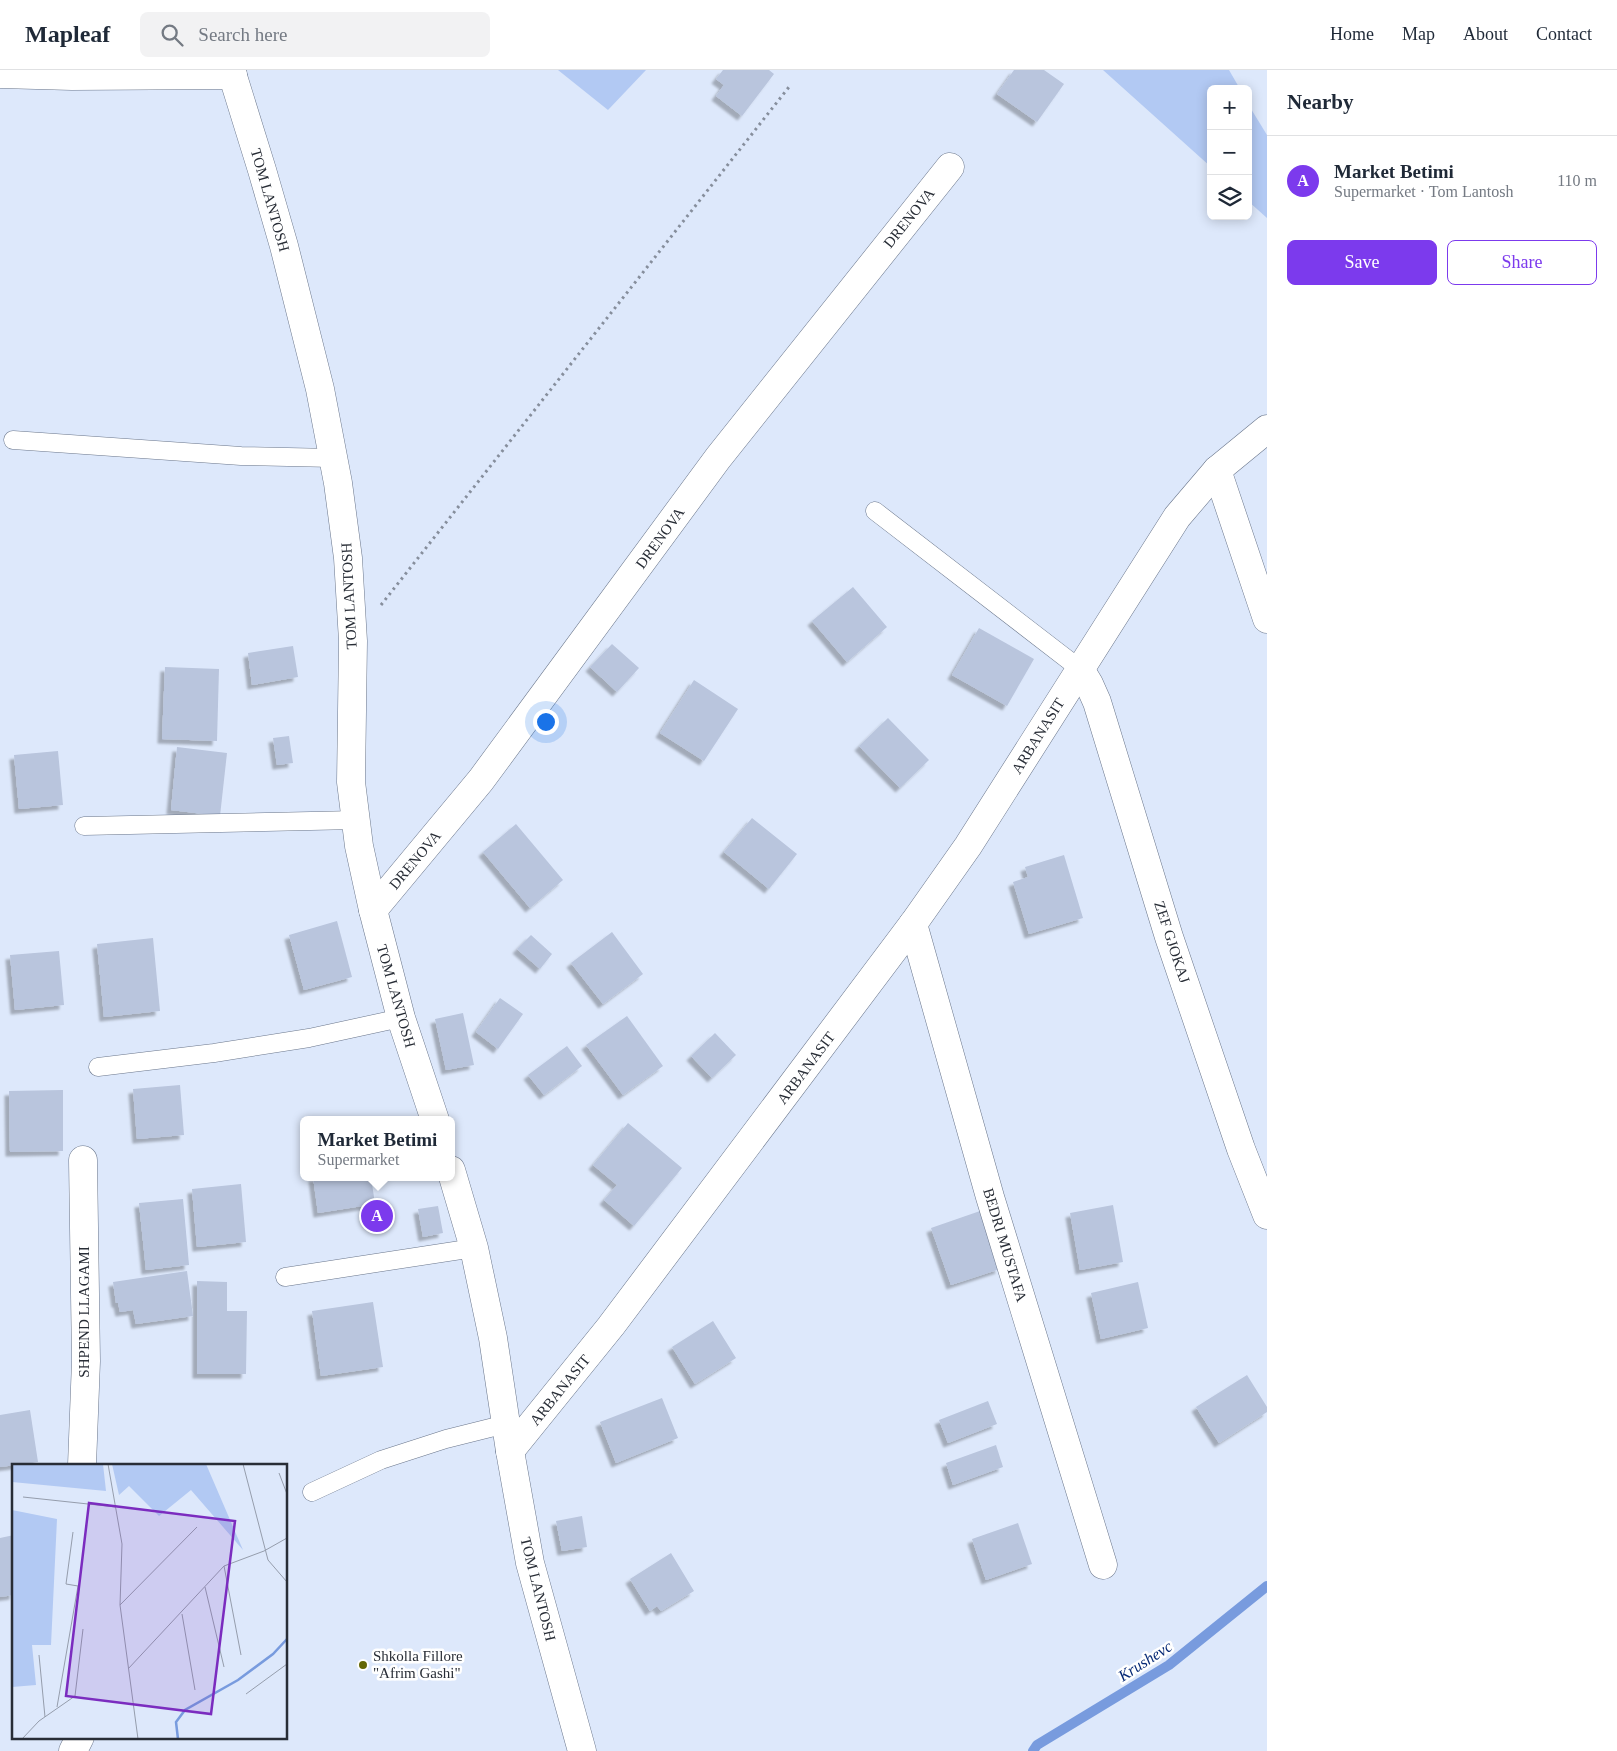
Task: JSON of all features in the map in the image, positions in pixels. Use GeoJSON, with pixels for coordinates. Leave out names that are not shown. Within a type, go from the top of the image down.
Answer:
{"type":"FeatureCollection","features":[{"type":"Feature","properties":{"kind":"street","name":"TOM LANTOSH"},"geometry":{"type":"LineString","coordinates":[[0,74],[72,76],[232,73],[262,170],[296,292],[320,389],[333,458],[348,558],[353,642],[351,782],[359,846],[373,910],[401,1018],[434,1116]]}},
{"type":"Feature","properties":{"kind":"street","name":"DRENOVA"},"geometry":{"type":"LineString","coordinates":[[373,910],[481,780],[718,458],[950,167]]}},
{"type":"Feature","properties":{"kind":"street","name":"ARBANASIT"},"geometry":{"type":"LineString","coordinates":[[510,1452],[617,1318],[913,924],[968,846],[1177,517],[1217,470],[1267,429]]}},
{"type":"Feature","properties":{"kind":"street"},"geometry":{"type":"LineString","coordinates":[[1217,470],[1267,619]]}},
{"type":"Feature","properties":{"kind":"street","name":"ZEF GJOKAJ"},"geometry":{"type":"LineString","coordinates":[[1080,668],[1096,702],[1169,937],[1241,1149],[1267,1215]]}},
{"type":"Feature","properties":{"kind":"street","name":"BEDRI MUSTAFA"},"geometry":{"type":"LineString","coordinates":[[913,924],[990,1196],[1103,1565]]}},
{"type":"Feature","properties":{"kind":"street","name":"SHPEND LLAGAMI"},"geometry":{"type":"LineString","coordinates":[[82,1464],[86,1361],[83,1160]]}},
{"type":"Feature","properties":{"kind":"street","name":"TOM LANTOSH"},"geometry":{"type":"LineString","coordinates":[[454,1181],[474,1248],[494,1338],[510,1452],[530,1563],[582,1751]]}},
{"type":"Feature","properties":{"kind":"street"},"geometry":{"type":"LineString","coordinates":[[73,1751],[80,1738]]}},
{"type":"Feature","properties":{"kind":"lane"},"geometry":{"type":"LineString","coordinates":[[13,440],[241,456],[333,458]]}},
{"type":"Feature","properties":{"kind":"lane"},"geometry":{"type":"LineString","coordinates":[[874,511],[1080,668]]}},
{"type":"Feature","properties":{"kind":"lane"},"geometry":{"type":"LineString","coordinates":[[84,826],[356,820]]}},
{"type":"Feature","properties":{"kind":"lane"},"geometry":{"type":"LineString","coordinates":[[98,1067],[214,1053],[290,1041],[401,1018]]}},
{"type":"Feature","properties":{"kind":"lane"},"geometry":{"type":"LineString","coordinates":[[285,1277],[474,1248]]}},
{"type":"Feature","properties":{"kind":"lane"},"geometry":{"type":"LineString","coordinates":[[312,1492],[381,1460],[446,1439],[506,1424]]}},
{"type":"Feature","properties":{"kind":"path"},"geometry":{"type":"LineString","coordinates":[[353,642],[790,87]]}},
{"type":"Feature","properties":{"kind":"shaded area"},"geometry":{"type":"Polygon","coordinates":[[[558,70],[646,70],[608,110],[558,70]]]}},
{"type":"Feature","properties":{"kind":"shaded area"},"geometry":{"type":"Polygon","coordinates":[[[1103,70],[1229,70],[1238,85],[1207,85],[1207,163],[1103,70]]]}},
{"type":"Feature","properties":{"kind":"shaded area"},"geometry":{"type":"Polygon","coordinates":[[[1252,111],[1267,135],[1267,218],[1252,205],[1252,111]]]}},
{"type":"Feature","properties":{"kind":"building"},"geometry":{"type":"Polygon","coordinates":[[[723,70],[769,70],[774,74],[742,116],[716,96],[724,85],[716,79],[723,70]]]}},
{"type":"Feature","properties":{"kind":"building"},"geometry":{"type":"Polygon","coordinates":[[[1014,70],[1044,70],[1064,84],[1037,122],[997,94],[1014,70]]]}},
{"type":"Feature","properties":{"kind":"building"},"geometry":{"type":"Polygon","coordinates":[[[853,587],[887,627],[847,662],[812,621],[853,587]]]}},
{"type":"Feature","properties":{"kind":"building"},"geometry":{"type":"Polygon","coordinates":[[[979,628],[1034,659],[1007,706],[952,675],[979,628]]]}},
{"type":"Feature","properties":{"kind":"building"},"geometry":{"type":"Polygon","coordinates":[[[612,644],[639,668],[617,692],[590,667],[612,644]]]}},
{"type":"Feature","properties":{"kind":"building"},"geometry":{"type":"Polygon","coordinates":[[[293,646],[298,677],[252,685],[248,653],[293,646]]]}},
{"type":"Feature","properties":{"kind":"building"},"geometry":{"type":"Polygon","coordinates":[[[165,667],[219,669],[217,741],[162,739],[165,667]]]}},
{"type":"Feature","properties":{"kind":"building"},"geometry":{"type":"Polygon","coordinates":[[[694,680],[738,709],[704,761],[660,733],[694,680]]]}},
{"type":"Feature","properties":{"kind":"building"},"geometry":{"type":"Polygon","coordinates":[[[888,718],[929,760],[900,788],[859,746],[888,718]]]}},
{"type":"Feature","properties":{"kind":"building"},"geometry":{"type":"Polygon","coordinates":[[[289,736],[293,763],[277,765],[273,738],[289,736]]]}},
{"type":"Feature","properties":{"kind":"building"},"geometry":{"type":"Polygon","coordinates":[[[177,747],[227,753],[220,816],[171,810],[177,747]]]}},
{"type":"Feature","properties":{"kind":"building"},"geometry":{"type":"Polygon","coordinates":[[[58,751],[63,805],[19,809],[14,755],[58,751]]]}},
{"type":"Feature","properties":{"kind":"building"},"geometry":{"type":"Polygon","coordinates":[[[752,818],[797,854],[769,889],[724,852],[752,818]]]}},
{"type":"Feature","properties":{"kind":"building"},"geometry":{"type":"Polygon","coordinates":[[[516,824],[563,880],[530,908],[483,852],[516,824]]]}},
{"type":"Feature","properties":{"kind":"building"},"geometry":{"type":"Polygon","coordinates":[[[1064,855],[1083,918],[1029,934],[1013,882],[1028,877],[1025,867],[1064,855]]]}},
{"type":"Feature","properties":{"kind":"building"},"geometry":{"type":"Polygon","coordinates":[[[337,921],[352,977],[304,990],[289,935],[337,921]]]}},
{"type":"Feature","properties":{"kind":"building"},"geometry":{"type":"Polygon","coordinates":[[[612,932],[643,974],[603,1004],[571,963],[612,932]]]}},
{"type":"Feature","properties":{"kind":"building"},"geometry":{"type":"Polygon","coordinates":[[[531,935],[552,954],[540,969],[517,949],[531,935]]]}},
{"type":"Feature","properties":{"kind":"building"},"geometry":{"type":"Polygon","coordinates":[[[153,938],[160,1011],[104,1017],[97,944],[153,938]]]}},
{"type":"Feature","properties":{"kind":"building"},"geometry":{"type":"Polygon","coordinates":[[[59,951],[64,1005],[15,1010],[10,955],[59,951]]]}},
{"type":"Feature","properties":{"kind":"building"},"geometry":{"type":"Polygon","coordinates":[[[500,998],[523,1014],[498,1049],[476,1032],[500,998]]]}},
{"type":"Feature","properties":{"kind":"building"},"geometry":{"type":"Polygon","coordinates":[[[463,1013],[474,1065],[446,1070],[435,1019],[463,1013]]]}},
{"type":"Feature","properties":{"kind":"building"},"geometry":{"type":"Polygon","coordinates":[[[627,1016],[663,1066],[623,1095],[586,1045],[627,1016]]]}},
{"type":"Feature","properties":{"kind":"building"},"geometry":{"type":"Polygon","coordinates":[[[715,1033],[736,1055],[712,1078],[691,1056],[715,1033]]]}},
{"type":"Feature","properties":{"kind":"building"},"geometry":{"type":"Polygon","coordinates":[[[567,1046],[582,1066],[544,1095],[528,1075],[567,1046]]]}},
{"type":"Feature","properties":{"kind":"building"},"geometry":{"type":"Polygon","coordinates":[[[180,1085],[184,1135],[137,1139],[133,1089],[180,1085]]]}},
{"type":"Feature","properties":{"kind":"building"},"geometry":{"type":"Polygon","coordinates":[[[63,1090],[63,1151],[10,1152],[9,1091],[63,1090]]]}},
{"type":"Feature","properties":{"kind":"building"},"geometry":{"type":"Polygon","coordinates":[[[628,1123],[682,1168],[634,1226],[604,1200],[617,1185],[593,1165],[628,1123]]]}},
{"type":"Feature","properties":{"kind":"building"},"geometry":{"type":"Polygon","coordinates":[[[314,1181],[372,1181],[375,1204],[318,1213],[314,1181]]]}},
{"type":"Feature","properties":{"kind":"building"},"geometry":{"type":"Polygon","coordinates":[[[241,1184],[246,1242],[197,1247],[192,1189],[241,1184]]]}},
{"type":"Feature","properties":{"kind":"building"},"geometry":{"type":"Polygon","coordinates":[[[183,1199],[189,1265],[146,1270],[139,1203],[183,1199]]]}},
{"type":"Feature","properties":{"kind":"building"},"geometry":{"type":"Polygon","coordinates":[[[1113,1205],[1123,1262],[1080,1270],[1070,1213],[1113,1205]]]}},
{"type":"Feature","properties":{"kind":"building"},"geometry":{"type":"Polygon","coordinates":[[[438,1206],[443,1233],[423,1237],[418,1209],[438,1206]]]}},
{"type":"Feature","properties":{"kind":"building"},"geometry":{"type":"Polygon","coordinates":[[[980,1211],[1000,1269],[951,1285],[931,1228],[980,1211]]]}},
{"type":"Feature","properties":{"kind":"building"},"geometry":{"type":"Polygon","coordinates":[[[187,1271],[193,1316],[136,1324],[133,1310],[120,1312],[118,1303],[116,1303],[113,1282],[187,1271]]]}},
{"type":"Feature","properties":{"kind":"building"},"geometry":{"type":"Polygon","coordinates":[[[197,1281],[227,1282],[227,1311],[247,1311],[246,1374],[197,1374],[197,1281]]]}},
{"type":"Feature","properties":{"kind":"building"},"geometry":{"type":"Polygon","coordinates":[[[1138,1282],[1148,1328],[1101,1339],[1091,1293],[1138,1282]]]}},
{"type":"Feature","properties":{"kind":"building"},"geometry":{"type":"Polygon","coordinates":[[[373,1302],[383,1367],[321,1376],[312,1311],[373,1302]]]}},
{"type":"Feature","properties":{"kind":"building"},"geometry":{"type":"Polygon","coordinates":[[[713,1321],[736,1358],[695,1384],[672,1347],[713,1321]]]}},
{"type":"Feature","properties":{"kind":"building"},"geometry":{"type":"Polygon","coordinates":[[[1247,1375],[1267,1407],[1267,1412],[1219,1443],[1196,1407],[1247,1375]]]}},
{"type":"Feature","properties":{"kind":"building"},"geometry":{"type":"Polygon","coordinates":[[[662,1398],[678,1438],[616,1463],[600,1422],[662,1398]]]}},
{"type":"Feature","properties":{"kind":"building"},"geometry":{"type":"Polygon","coordinates":[[[988,1401],[997,1424],[948,1443],[939,1420],[988,1401]]]}},
{"type":"Feature","properties":{"kind":"building"},"geometry":{"type":"Polygon","coordinates":[[[30,1410],[38,1462],[0,1467],[0,1415],[30,1410]]]}},
{"type":"Feature","properties":{"kind":"building"},"geometry":{"type":"Polygon","coordinates":[[[996,1445],[1003,1467],[953,1485],[946,1463],[996,1445]]]}},
{"type":"Feature","properties":{"kind":"building"},"geometry":{"type":"Polygon","coordinates":[[[582,1516],[587,1547],[562,1551],[556,1521],[582,1516]]]}},
{"type":"Feature","properties":{"kind":"building"},"geometry":{"type":"Polygon","coordinates":[[[1018,1523],[1032,1564],[986,1580],[972,1539],[1018,1523]]]}},
{"type":"Feature","properties":{"kind":"building"},"geometry":{"type":"Polygon","coordinates":[[[12,1535],[12,1595],[0,1597],[0,1538],[12,1535]]]}},
{"type":"Feature","properties":{"kind":"building"},"geometry":{"type":"Polygon","coordinates":[[[671,1553],[694,1591],[661,1611],[657,1606],[650,1611],[630,1579],[671,1553]]]}},
{"type":"Feature","properties":{"kind":"waterway","name":"Krushevc"},"geometry":{"type":"LineString","coordinates":[[1033,1751],[1037,1745],[1169,1665],[1267,1586]]}},
{"type":"Feature","properties":{"kind":"place","name":"Market Betimi"},"geometry":{"type":"Point","coordinates":[377,1216]}},
{"type":"Feature","properties":{"kind":"place","name":"Shkolla Fillore \"Afrim Gashi\""},"geometry":{"type":"Point","coordinates":[363,1665]}}]}
